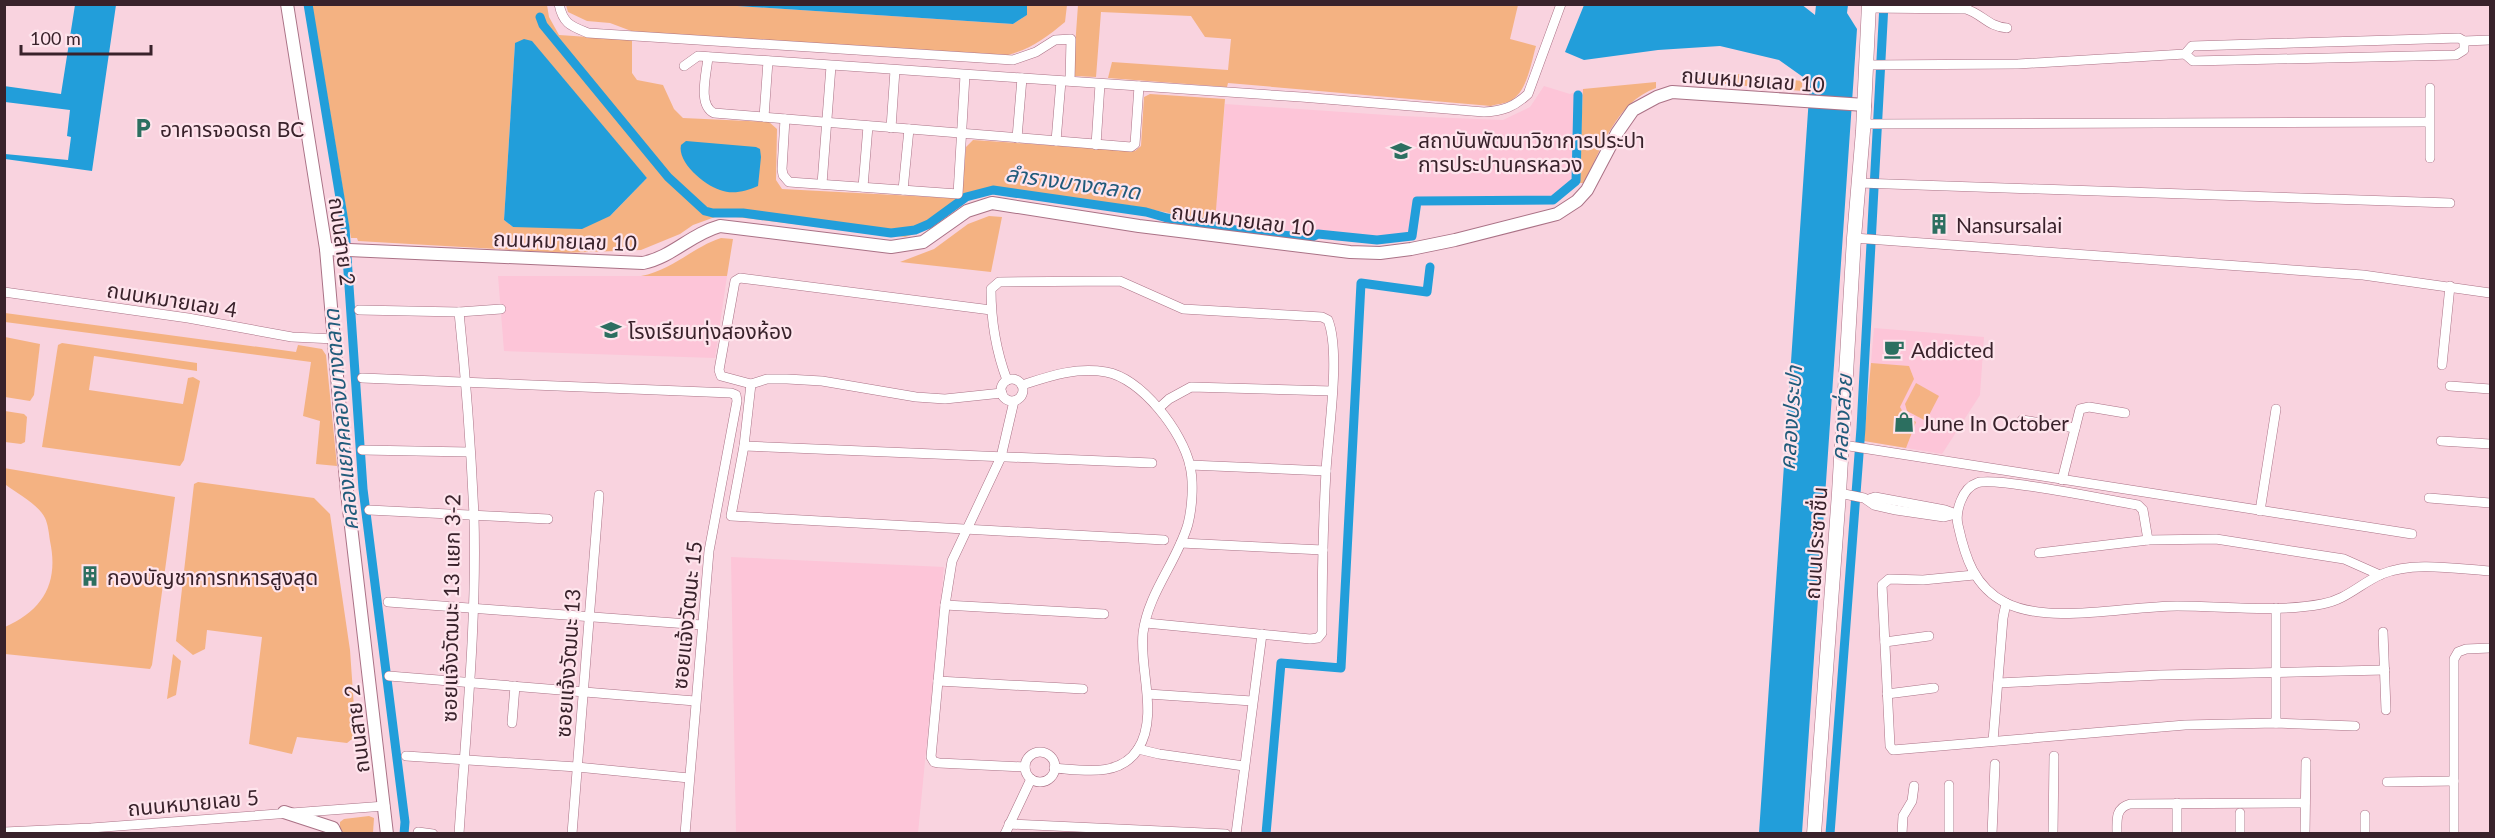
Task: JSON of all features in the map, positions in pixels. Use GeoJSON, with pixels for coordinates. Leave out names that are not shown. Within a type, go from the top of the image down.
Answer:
{"type":"FeatureCollection","features":[{"type":"Feature","properties":{"kind":"main road","name":"ถนนประชาชื่น"},"geometry":{"type":"LineString","coordinates":[[1814,834],[1844,494],[1858,238],[1868,124],[1860,105],[1871,66],[1877,7]]}},
{"type":"Feature","properties":{"kind":"street","name":"ถนนสาย 2"},"geometry":{"type":"LineString","coordinates":[[287,4],[326,249],[349,503],[387,834]]}},
{"type":"Feature","properties":{"kind":"street"},"geometry":{"type":"LineString","coordinates":[[559,4],[562,18],[568,25],[588,33],[1013,60],[1036,52],[1055,40],[1071,39],[1056,141]]}},
{"type":"Feature","properties":{"kind":"street"},"geometry":{"type":"LineString","coordinates":[[684,66],[698,57],[708,57],[1484,112],[1504,111],[1517,105],[1528,94],[1561,4]]}},
{"type":"Feature","properties":{"kind":"street"},"geometry":{"type":"LineString","coordinates":[[1877,7],[1966,9],[1974,12],[1994,27],[2007,28]]}},
{"type":"Feature","properties":{"kind":"street"},"geometry":{"type":"LineString","coordinates":[[2185,54],[2192,46],[2459,38],[2464,41],[2490,40]]}},
{"type":"Feature","properties":{"kind":"street"},"geometry":{"type":"LineString","coordinates":[[2352,41],[2352,55]]}},
{"type":"Feature","properties":{"kind":"street"},"geometry":{"type":"LineString","coordinates":[[1871,66],[2018,64],[2185,54],[2193,61],[2352,55],[2456,55],[2464,50],[2464,41]]}},
{"type":"Feature","properties":{"kind":"street"},"geometry":{"type":"LineString","coordinates":[[2244,45],[2245,59]]}},
{"type":"Feature","properties":{"kind":"street"},"geometry":{"type":"LineString","coordinates":[[708,57],[704,102],[714,113],[1096,145],[1134,146],[1139,86]]}},
{"type":"Feature","properties":{"kind":"street"},"geometry":{"type":"LineString","coordinates":[[764,117],[768,61]]}},
{"type":"Feature","properties":{"kind":"street"},"geometry":{"type":"LineString","coordinates":[[822,184],[831,66]]}},
{"type":"Feature","properties":{"kind":"street"},"geometry":{"type":"LineString","coordinates":[[891,128],[895,70]]}},
{"type":"Feature","properties":{"kind":"street"},"geometry":{"type":"LineString","coordinates":[[785,119],[783,175],[792,182],[958,194],[965,75]]}},
{"type":"Feature","properties":{"kind":"street"},"geometry":{"type":"LineString","coordinates":[[1017,138],[1022,78]]}},
{"type":"Feature","properties":{"kind":"street"},"geometry":{"type":"LineString","coordinates":[[1096,145],[1101,84]]}},
{"type":"Feature","properties":{"kind":"street"},"geometry":{"type":"LineString","coordinates":[[2430,88],[2430,158]]}},
{"type":"Feature","properties":{"kind":"street","name":"ถนนหมายเลข 10"},"geometry":{"type":"LineString","coordinates":[[326,249],[643,263],[660,260],[699,233],[726,226],[899,246],[923,242],[967,211],[992,203],[1139,226],[1350,252],[1380,253],[1455,240],[1549,218],[1577,201],[1587,190],[1625,120],[1642,104],[1672,92],[1860,105]]}},
{"type":"Feature","properties":{"kind":"street"},"geometry":{"type":"LineString","coordinates":[[1868,124],[2429,122]]}},
{"type":"Feature","properties":{"kind":"street"},"geometry":{"type":"LineString","coordinates":[[863,187],[868,126]]}},
{"type":"Feature","properties":{"kind":"street"},"geometry":{"type":"LineString","coordinates":[[903,190],[909,129]]}},
{"type":"Feature","properties":{"kind":"street"},"geometry":{"type":"LineString","coordinates":[[1864,183],[2450,203]]}},
{"type":"Feature","properties":{"kind":"street"},"geometry":{"type":"LineString","coordinates":[[1858,238],[2363,275],[2490,293]]}},
{"type":"Feature","properties":{"kind":"street"},"geometry":{"type":"LineString","coordinates":[[991,310],[740,278],[735,281],[719,370],[721,376],[751,384],[767,379],[787,378],[822,381],[916,397],[945,399],[1002,393]]}},
{"type":"Feature","properties":{"kind":"street"},"geometry":{"type":"LineString","coordinates":[[1008,380],[999,354],[991,310],[991,289],[999,282],[1120,281],[1183,309],[1322,317],[1328,320],[1332,330],[1332,391],[1326,471],[1322,633],[1318,638],[1310,639],[1146,623]]}},
{"type":"Feature","properties":{"kind":"street"},"geometry":{"type":"LineString","coordinates":[[2442,365],[2450,286]]}},
{"type":"Feature","properties":{"kind":"street","name":"ถนนหมายเลข 4"},"geometry":{"type":"LineString","coordinates":[[4,292],[188,318],[292,337],[335,339]]}},
{"type":"Feature","properties":{"kind":"street"},"geometry":{"type":"LineString","coordinates":[[359,309],[459,312],[501,309]]}},
{"type":"Feature","properties":{"kind":"street","name":"ซอยแจ้งวัฒนะ 13 แยก 3-2"},"geometry":{"type":"LineString","coordinates":[[459,312],[474,516],[473,609],[459,834]]}},
{"type":"Feature","properties":{"kind":"street"},"geometry":{"type":"LineString","coordinates":[[1022,385],[1065,372],[1107,372],[1126,378],[1159,408],[1175,432],[1190,465],[1190,510],[1181,543],[1152,601],[1146,623],[1143,651],[1148,694],[1145,732],[1138,749],[1119,766],[1104,770],[1054,768]]}},
{"type":"Feature","properties":{"kind":"street"},"geometry":{"type":"LineString","coordinates":[[362,378],[466,384]]}},
{"type":"Feature","properties":{"kind":"street"},"geometry":{"type":"LineString","coordinates":[[1008,380],[1017,380],[1022,385],[1022,395],[1014,400],[1008,400],[1002,393],[1002,387],[1008,380]]}},
{"type":"Feature","properties":{"kind":"street","name":"ซอยแจ้งวัฒนะ 15"},"geometry":{"type":"LineString","coordinates":[[466,384],[731,393],[736,396],[737,401],[709,551],[685,834]]}},
{"type":"Feature","properties":{"kind":"street"},"geometry":{"type":"LineString","coordinates":[[751,384],[744,446],[732,516],[966,531],[1164,540]]}},
{"type":"Feature","properties":{"kind":"street"},"geometry":{"type":"LineString","coordinates":[[2450,386],[2490,389]]}},
{"type":"Feature","properties":{"kind":"street"},"geometry":{"type":"LineString","coordinates":[[1159,408],[1169,399],[1191,387],[1332,391]]}},
{"type":"Feature","properties":{"kind":"street"},"geometry":{"type":"LineString","coordinates":[[1014,400],[1001,457],[951,561],[931,757],[934,762],[1025,767]]}},
{"type":"Feature","properties":{"kind":"street"},"geometry":{"type":"LineString","coordinates":[[2062,480],[2078,413],[2083,407],[2125,412]]}},
{"type":"Feature","properties":{"kind":"street"},"geometry":{"type":"LineString","coordinates":[[2260,511],[2276,409]]}},
{"type":"Feature","properties":{"kind":"street"},"geometry":{"type":"LineString","coordinates":[[2022,420],[2075,428]]}},
{"type":"Feature","properties":{"kind":"street"},"geometry":{"type":"LineString","coordinates":[[2440,441],[2490,444]]}},
{"type":"Feature","properties":{"kind":"street"},"geometry":{"type":"LineString","coordinates":[[744,446],[1152,462]]}},
{"type":"Feature","properties":{"kind":"street"},"geometry":{"type":"LineString","coordinates":[[1846,446],[2412,534]]}},
{"type":"Feature","properties":{"kind":"street"},"geometry":{"type":"LineString","coordinates":[[362,450],[469,452]]}},
{"type":"Feature","properties":{"kind":"street"},"geometry":{"type":"LineString","coordinates":[[1190,465],[1326,471]]}},
{"type":"Feature","properties":{"kind":"street"},"geometry":{"type":"LineString","coordinates":[[2148,540],[2143,510],[2138,505],[2028,486],[1985,481],[1976,483],[1968,488],[1956,514],[1965,555],[1974,575],[1995,596],[2006,603],[2047,614],[2176,606],[2276,608],[2325,604],[2345,597],[2380,575],[2403,569],[2490,571]]}},
{"type":"Feature","properties":{"kind":"street"},"geometry":{"type":"LineString","coordinates":[[1844,494],[1887,499],[1956,514]]}},
{"type":"Feature","properties":{"kind":"street","name":"ซอยแจ้งวัฒนะ 13"},"geometry":{"type":"LineString","coordinates":[[572,834],[598,495]]}},
{"type":"Feature","properties":{"kind":"street"},"geometry":{"type":"LineString","coordinates":[[2429,498],[2490,503]]}},
{"type":"Feature","properties":{"kind":"street"},"geometry":{"type":"LineString","coordinates":[[369,510],[548,519]]}},
{"type":"Feature","properties":{"kind":"street"},"geometry":{"type":"LineString","coordinates":[[2039,553],[2148,540],[2216,539],[2344,559],[2380,575]]}},
{"type":"Feature","properties":{"kind":"street"},"geometry":{"type":"LineString","coordinates":[[1181,543],[1323,550]]}},
{"type":"Feature","properties":{"kind":"street"},"geometry":{"type":"LineString","coordinates":[[1974,575],[1884,581],[1882,585],[1890,746],[1893,750],[2185,725],[2276,723],[2355,726]]}},
{"type":"Feature","properties":{"kind":"street"},"geometry":{"type":"LineString","coordinates":[[388,602],[702,625]]}},
{"type":"Feature","properties":{"kind":"street"},"geometry":{"type":"LineString","coordinates":[[1993,741],[2006,603]]}},
{"type":"Feature","properties":{"kind":"street"},"geometry":{"type":"LineString","coordinates":[[945,605],[1104,614]]}},
{"type":"Feature","properties":{"kind":"street"},"geometry":{"type":"LineString","coordinates":[[2276,608],[2276,723]]}},
{"type":"Feature","properties":{"kind":"street"},"geometry":{"type":"LineString","coordinates":[[2383,632],[2386,710]]}},
{"type":"Feature","properties":{"kind":"street"},"geometry":{"type":"LineString","coordinates":[[1236,834],[1262,634]]}},
{"type":"Feature","properties":{"kind":"street"},"geometry":{"type":"LineString","coordinates":[[1885,642],[1929,636]]}},
{"type":"Feature","properties":{"kind":"street"},"geometry":{"type":"LineString","coordinates":[[2454,834],[2454,659],[2458,652],[2466,649],[2490,648]]}},
{"type":"Feature","properties":{"kind":"street"},"geometry":{"type":"LineString","coordinates":[[1998,683],[2160,675],[2385,670]]}},
{"type":"Feature","properties":{"kind":"street"},"geometry":{"type":"LineString","coordinates":[[389,676],[695,701]]}},
{"type":"Feature","properties":{"kind":"street"},"geometry":{"type":"LineString","coordinates":[[938,681],[1083,689]]}},
{"type":"Feature","properties":{"kind":"street"},"geometry":{"type":"LineString","coordinates":[[512,723],[515,686]]}},
{"type":"Feature","properties":{"kind":"street"},"geometry":{"type":"LineString","coordinates":[[1887,694],[1934,688]]}},
{"type":"Feature","properties":{"kind":"street"},"geometry":{"type":"LineString","coordinates":[[1148,694],[1252,701]]}},
{"type":"Feature","properties":{"kind":"street"},"geometry":{"type":"LineString","coordinates":[[1138,749],[1244,766]]}},
{"type":"Feature","properties":{"kind":"street"},"geometry":{"type":"LineString","coordinates":[[1025,767],[1031,755],[1040,753],[1052,759],[1054,768],[1051,776],[1044,782],[1031,779]]}},
{"type":"Feature","properties":{"kind":"street"},"geometry":{"type":"LineString","coordinates":[[406,756],[577,767],[689,778]]}},
{"type":"Feature","properties":{"kind":"street"},"geometry":{"type":"LineString","coordinates":[[2053,834],[2054,756]]}},
{"type":"Feature","properties":{"kind":"street"},"geometry":{"type":"LineString","coordinates":[[2305,834],[2306,762]]}},
{"type":"Feature","properties":{"kind":"street"},"geometry":{"type":"LineString","coordinates":[[1992,834],[1995,764]]}},
{"type":"Feature","properties":{"kind":"street"},"geometry":{"type":"LineString","coordinates":[[1025,767],[1031,779]]}},
{"type":"Feature","properties":{"kind":"street"},"geometry":{"type":"LineString","coordinates":[[1005,834],[1031,779]]}},
{"type":"Feature","properties":{"kind":"street"},"geometry":{"type":"LineString","coordinates":[[2387,782],[2454,781]]}},
{"type":"Feature","properties":{"kind":"street"},"geometry":{"type":"LineString","coordinates":[[1948,834],[1949,785]]}},
{"type":"Feature","properties":{"kind":"street"},"geometry":{"type":"LineString","coordinates":[[1902,834],[1903,816],[1912,801],[1914,786]]}},
{"type":"Feature","properties":{"kind":"street"},"geometry":{"type":"LineString","coordinates":[[2117,834],[2118,813],[2124,806],[2177,803],[2305,803]]}},
{"type":"Feature","properties":{"kind":"street"},"geometry":{"type":"LineString","coordinates":[[2177,803],[2177,834]]}},
{"type":"Feature","properties":{"kind":"street","name":"ถนนหมายเลข 5"},"geometry":{"type":"LineString","coordinates":[[4,832],[54,832],[284,812],[385,806]]}},
{"type":"Feature","properties":{"kind":"street"},"geometry":{"type":"LineString","coordinates":[[284,812],[333,828],[336,834]]}},
{"type":"Feature","properties":{"kind":"street"},"geometry":{"type":"LineString","coordinates":[[2240,813],[2240,834]]}},
{"type":"Feature","properties":{"kind":"street"},"geometry":{"type":"LineString","coordinates":[[2365,815],[2365,834]]}},
{"type":"Feature","properties":{"kind":"street"},"geometry":{"type":"LineString","coordinates":[[1009,824],[1226,834]]}},
{"type":"Feature","properties":{"kind":"street"},"geometry":{"type":"LineString","coordinates":[[418,832],[432,834]]}},
{"type":"Feature","properties":{"kind":"shaded area"},"geometry":{"type":"Polygon","coordinates":[[[312,5],[547,5],[549,17],[559,35],[632,40],[632,73],[637,80],[663,85],[674,109],[683,118],[769,122],[777,129],[776,180],[782,189],[952,198],[962,193],[966,147],[973,140],[1135,151],[1141,146],[1144,97],[1150,94],[1225,99],[1215,222],[1128,205],[1126,213],[1045,197],[1002,193],[967,199],[924,229],[905,237],[727,216],[715,217],[693,225],[680,234],[641,250],[564,253],[358,241],[357,238],[351,238],[312,5]],[[515,43],[504,220],[513,227],[610,216],[647,178],[515,43]]]}},
{"type":"Feature","properties":{"kind":"shaded area"},"geometry":{"type":"Polygon","coordinates":[[[566,5],[722,5],[1013,24],[1027,15],[1027,5],[1067,5],[1065,22],[1038,42],[1008,55],[634,32],[610,23],[587,21],[568,12],[566,5]]]}},
{"type":"Feature","properties":{"kind":"shaded area"},"geometry":{"type":"Polygon","coordinates":[[[1078,5],[1518,5],[1510,39],[1536,46],[1528,77],[1521,91],[1510,101],[1491,106],[1228,83],[1227,87],[1108,78],[1112,62],[1228,70],[1231,39],[1205,37],[1191,16],[1101,12],[1096,77],[1075,76],[1078,5]]]}},
{"type":"Feature","properties":{"kind":"shaded area"},"geometry":{"type":"Polygon","coordinates":[[[1740,74],[1802,81],[1802,91],[1682,80],[1740,74]]]}},
{"type":"Feature","properties":{"kind":"shaded area"},"geometry":{"type":"Polygon","coordinates":[[[1656,82],[1656,88],[1630,104],[1620,115],[1604,141],[1584,183],[1579,183],[1583,89],[1656,82]]]}},
{"type":"Feature","properties":{"kind":"shaded area","name":"สถาบันพัฒนาวิชาการประปา การประปานครหลวง"},"geometry":{"type":"Polygon","coordinates":[[[1544,86],[1570,94],[1583,89],[1579,183],[1554,203],[1421,203],[1416,239],[1367,243],[1214,229],[1225,104],[1401,116],[1503,120],[1530,107],[1544,86]]]}},
{"type":"Feature","properties":{"kind":"shaded area"},"geometry":{"type":"Polygon","coordinates":[[[989,216],[1002,217],[991,272],[900,262],[934,249],[968,224],[989,216]]]}},
{"type":"Feature","properties":{"kind":"shaded area"},"geometry":{"type":"Polygon","coordinates":[[[721,238],[733,239],[727,276],[641,276],[663,269],[700,247],[721,238]]]}},
{"type":"Feature","properties":{"kind":"shaded area","name":"โรงเรียนทุ่งสองห้อง"},"geometry":{"type":"Polygon","coordinates":[[[498,276],[727,276],[715,358],[504,351],[498,276]]]}},
{"type":"Feature","properties":{"kind":"shaded area"},"geometry":{"type":"Polygon","coordinates":[[[5,313],[296,352],[298,345],[322,349],[326,355],[337,466],[316,464],[320,421],[303,416],[311,362],[5,322],[5,313]]]}},
{"type":"Feature","properties":{"kind":"shaded area"},"geometry":{"type":"Polygon","coordinates":[[[1874,328],[1984,337],[1980,395],[1942,454],[1864,441],[1874,328]]]}},
{"type":"Feature","properties":{"kind":"shaded area"},"geometry":{"type":"Polygon","coordinates":[[[5,337],[40,344],[34,395],[30,401],[5,397],[5,337]]]}},
{"type":"Feature","properties":{"kind":"shaded area"},"geometry":{"type":"Polygon","coordinates":[[[62,343],[197,363],[197,371],[94,356],[89,390],[183,404],[188,378],[193,377],[200,381],[184,460],[180,466],[42,447],[58,345],[62,343]]]}},
{"type":"Feature","properties":{"kind":"shaded area"},"geometry":{"type":"Polygon","coordinates":[[[1871,363],[1909,366],[1914,379],[1900,407],[1904,414],[1916,422],[1906,448],[1864,441],[1871,363]]]}},
{"type":"Feature","properties":{"kind":"shaded area"},"geometry":{"type":"Polygon","coordinates":[[[1916,383],[1939,396],[1926,421],[1907,411],[1905,404],[1916,383]]]}},
{"type":"Feature","properties":{"kind":"shaded area"},"geometry":{"type":"Polygon","coordinates":[[[5,411],[24,414],[27,417],[25,442],[21,444],[5,442],[5,411]]]}},
{"type":"Feature","properties":{"kind":"shaded area"},"geometry":{"type":"Polygon","coordinates":[[[4,468],[175,497],[150,669],[5,654],[5,627],[29,612],[45,593],[50,582],[52,556],[45,518],[33,504],[6,485],[4,468]]]}},
{"type":"Feature","properties":{"kind":"shaded area"},"geometry":{"type":"Polygon","coordinates":[[[198,482],[314,498],[330,514],[350,650],[356,736],[347,743],[297,737],[292,754],[249,744],[262,637],[207,630],[205,649],[193,655],[176,641],[194,484],[198,482]]]}},
{"type":"Feature","properties":{"kind":"shaded area"},"geometry":{"type":"Polygon","coordinates":[[[731,557],[944,567],[918,833],[736,833],[731,557]]]}},
{"type":"Feature","properties":{"kind":"shaded area"},"geometry":{"type":"Polygon","coordinates":[[[173,654],[181,661],[176,695],[167,699],[173,654]]]}},
{"type":"Feature","properties":{"kind":"shaded area"},"geometry":{"type":"Polygon","coordinates":[[[369,816],[374,818],[373,833],[340,833],[340,822],[344,819],[369,816]]]}},
{"type":"Feature","properties":{"kind":"water","name":"คลองประปา"},"geometry":{"type":"Polygon","coordinates":[[[1801,4],[1815,15],[1816,5],[1848,5],[1847,13],[1857,29],[1802,833],[1759,833],[1810,82],[1779,60],[1720,46],[1658,50],[1584,60],[1565,52],[1584,5],[1801,4]]]}},
{"type":"Feature","properties":{"kind":"water"},"geometry":{"type":"Polygon","coordinates":[[[75,5],[116,5],[92,171],[5,159],[5,154],[68,160],[71,137],[67,136],[70,110],[5,102],[4,86],[61,94],[75,5]]]}},
{"type":"Feature","properties":{"kind":"water"},"geometry":{"type":"Polygon","coordinates":[[[722,5],[1027,5],[1027,15],[1013,24],[722,5]]]}},
{"type":"Feature","properties":{"kind":"water"},"geometry":{"type":"Polygon","coordinates":[[[524,39],[532,41],[647,178],[610,216],[582,229],[513,227],[504,220],[515,43],[524,39]]]}},
{"type":"Feature","properties":{"kind":"water"},"geometry":{"type":"Polygon","coordinates":[[[686,141],[760,149],[758,186],[744,191],[730,192],[707,183],[693,172],[683,158],[681,145],[686,141]]]}},
{"type":"Feature","properties":{"kind":"waterway","name":"คลองแยกคลองบางตลาด"},"geometry":{"type":"LineString","coordinates":[[308,4],[345,228],[363,489],[405,822],[404,834]]}},
{"type":"Feature","properties":{"kind":"waterway","name":"คลองส่วย"},"geometry":{"type":"LineString","coordinates":[[1830,834],[1861,428],[1884,4]]}},
{"type":"Feature","properties":{"kind":"waterway","name":"ลำรางบางตลาด"},"geometry":{"type":"LineString","coordinates":[[540,17],[543,25],[668,177],[705,211],[743,213],[891,233],[915,230],[929,224],[966,197],[993,190],[1146,212],[1167,218],[1210,224],[1218,228],[1310,238],[1318,234],[1377,240],[1412,236],[1417,201],[1553,200],[1576,181],[1578,95]]}},
{"type":"Feature","properties":{"kind":"waterway"},"geometry":{"type":"LineString","coordinates":[[1266,834],[1281,663],[1341,668],[1361,283],[1427,292],[1430,267]]}},
{"type":"Feature","properties":{"kind":"place","name":"อาคารจอดรถ BC"},"geometry":{"type":"Point","coordinates":[143,128]}},
{"type":"Feature","properties":{"kind":"place","name":"สถาบันพัฒนาวิชาการประปา การประปานครหลวง"},"geometry":{"type":"Point","coordinates":[1401,151]}},
{"type":"Feature","properties":{"kind":"place","name":"Nansursalai"},"geometry":{"type":"Point","coordinates":[1939,224]}},
{"type":"Feature","properties":{"kind":"place","name":"โรงเรียนทุ่งสองห้อง"},"geometry":{"type":"Point","coordinates":[611,330]}},
{"type":"Feature","properties":{"kind":"place","name":"Addicted"},"geometry":{"type":"Point","coordinates":[1894,349]}},
{"type":"Feature","properties":{"kind":"place","name":"June In October"},"geometry":{"type":"Point","coordinates":[1904,422]}},
{"type":"Feature","properties":{"kind":"place","name":"กองบัญชาการทหารสูงสุด"},"geometry":{"type":"Point","coordinates":[90,576]}}]}
